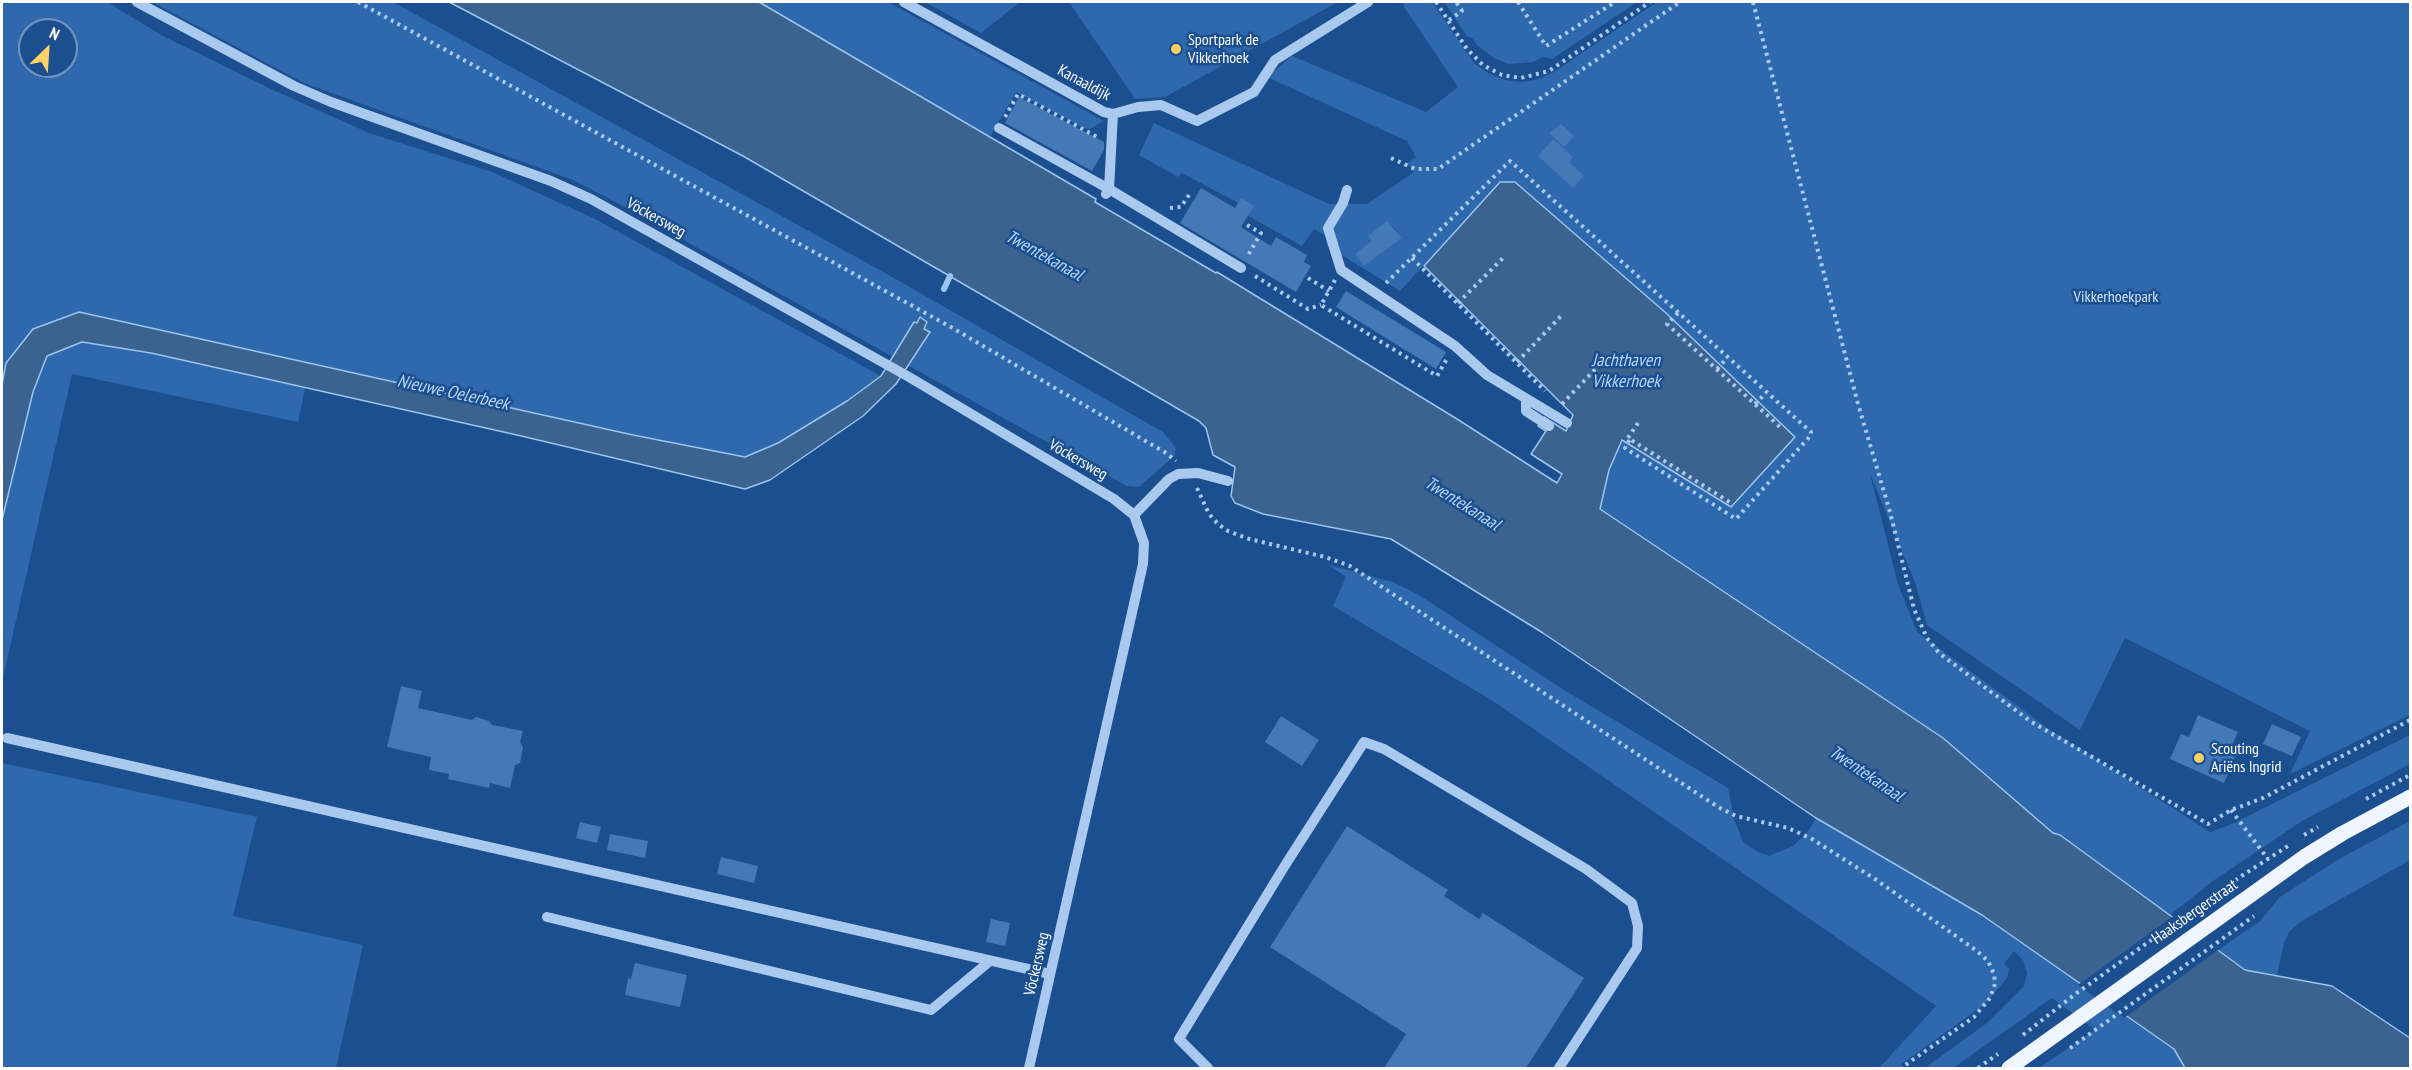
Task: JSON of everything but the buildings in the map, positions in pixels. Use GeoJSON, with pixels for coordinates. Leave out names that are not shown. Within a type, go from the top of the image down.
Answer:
{"type":"FeatureCollection","features":[{"type":"Feature","properties":{"kind":"main road","name":"Haaksbergerstraat"},"geometry":{"type":"LineString","coordinates":[[2008,1068],[2304,857],[2410,797]]}},
{"type":"Feature","properties":{"kind":"street","name":"Vöckersweg"},"geometry":{"type":"LineString","coordinates":[[137,2],[294,86],[351,109],[551,181],[591,199],[909,377],[1114,499],[1134,515],[1144,543],[1143,564],[1029,1068]]}},
{"type":"Feature","properties":{"kind":"street","name":"Kanaaldijk"},"geometry":{"type":"LineString","coordinates":[[904,2],[1104,112],[1113,114],[1138,107],[1161,105],[1197,122],[1254,93],[1275,60],[1368,2]]}},
{"type":"Feature","properties":{"kind":"street"},"geometry":{"type":"LineString","coordinates":[[1108,192],[1113,114]]}},
{"type":"Feature","properties":{"kind":"street"},"geometry":{"type":"LineString","coordinates":[[999,128],[1108,192],[1161,219],[1241,268]]}},
{"type":"Feature","properties":{"kind":"street"},"geometry":{"type":"LineString","coordinates":[[1347,190],[1328,228],[1341,270],[1455,346],[1487,375],[1567,423]]}},
{"type":"Feature","properties":{"kind":"street"},"geometry":{"type":"LineString","coordinates":[[1527,399],[1526,411],[1549,426]]}},
{"type":"Feature","properties":{"kind":"street"},"geometry":{"type":"LineString","coordinates":[[1134,515],[1169,479],[1186,473],[1198,473],[1228,481]]}},
{"type":"Feature","properties":{"kind":"street"},"geometry":{"type":"LineString","coordinates":[[7,738],[1050,974]]}},
{"type":"Feature","properties":{"kind":"street"},"geometry":{"type":"LineString","coordinates":[[1208,1068],[1179,1039],[1284,867],[1364,742],[1384,749],[1586,869],[1632,903],[1638,926],[1637,948],[1559,1068]]}},
{"type":"Feature","properties":{"kind":"street"},"geometry":{"type":"LineString","coordinates":[[547,917],[931,1011],[990,961]]}},
{"type":"Feature","properties":{"kind":"path"},"geometry":{"type":"LineString","coordinates":[[358,2],[949,326],[1166,453],[1197,487],[1209,514],[1228,531],[1249,539],[1325,556],[1350,566],[1718,807],[1736,816],[1788,828],[1812,839],[1875,879],[1977,951],[1988,961],[1994,974],[1995,984],[1990,998],[1974,1017],[1901,1068]]}},
{"type":"Feature","properties":{"kind":"path"},"geometry":{"type":"LineString","coordinates":[[1436,2],[1467,49],[1483,65],[1502,75],[1521,78],[1549,71],[1650,2]]}},
{"type":"Feature","properties":{"kind":"path"},"geometry":{"type":"LineString","coordinates":[[1449,20],[1462,11],[1456,2]]}},
{"type":"Feature","properties":{"kind":"path"},"geometry":{"type":"LineString","coordinates":[[1518,2],[1546,46],[1615,2]]}},
{"type":"Feature","properties":{"kind":"path"},"geometry":{"type":"LineString","coordinates":[[1391,158],[1415,169],[1438,169],[1680,2]]}},
{"type":"Feature","properties":{"kind":"path"},"geometry":{"type":"LineString","coordinates":[[1753,2],[1914,609],[1927,638],[1939,653],[2030,721],[2208,824],[2231,810],[2264,798],[2410,720]]}},
{"type":"Feature","properties":{"kind":"path"},"geometry":{"type":"LineString","coordinates":[[999,128],[1018,94],[1111,144]]}},
{"type":"Feature","properties":{"kind":"path"},"geometry":{"type":"LineString","coordinates":[[1376,294],[1510,161],[1811,435],[1736,519],[1625,448],[1630,440],[1628,438],[1638,423]]}},
{"type":"Feature","properties":{"kind":"path"},"geometry":{"type":"LineString","coordinates":[[1161,219],[1167,208],[1181,207],[1189,195]]}},
{"type":"Feature","properties":{"kind":"path"},"geometry":{"type":"LineString","coordinates":[[1241,268],[1261,233],[1247,225]]}},
{"type":"Feature","properties":{"kind":"path"},"geometry":{"type":"LineString","coordinates":[[1412,258],[1552,399]]}},
{"type":"Feature","properties":{"kind":"path"},"geometry":{"type":"LineString","coordinates":[[1458,303],[1503,258]]}},
{"type":"Feature","properties":{"kind":"path"},"geometry":{"type":"LineString","coordinates":[[1255,276],[1308,309],[1321,305],[1341,270]]}},
{"type":"Feature","properties":{"kind":"path"},"geometry":{"type":"LineString","coordinates":[[1308,278],[1329,291]]}},
{"type":"Feature","properties":{"kind":"path"},"geometry":{"type":"LineString","coordinates":[[1321,305],[1437,376],[1455,346]]}},
{"type":"Feature","properties":{"kind":"path"},"geometry":{"type":"LineString","coordinates":[[1678,313],[1667,324],[1780,426]]}},
{"type":"Feature","properties":{"kind":"path"},"geometry":{"type":"LineString","coordinates":[[1517,362],[1562,315]]}},
{"type":"Feature","properties":{"kind":"path"},"geometry":{"type":"LineString","coordinates":[[1717,369],[1727,358]]}},
{"type":"Feature","properties":{"kind":"path"},"geometry":{"type":"LineString","coordinates":[[1567,423],[1559,406],[1601,363]]}},
{"type":"Feature","properties":{"kind":"path"},"geometry":{"type":"LineString","coordinates":[[1755,404],[1766,393]]}},
{"type":"Feature","properties":{"kind":"path"},"geometry":{"type":"LineString","coordinates":[[1630,440],[1731,503]]}},
{"type":"Feature","properties":{"kind":"path"},"geometry":{"type":"LineString","coordinates":[[1671,477],[1676,469]]}},
{"type":"Feature","properties":{"kind":"path","name":"Haaksbergerstraat"},"geometry":{"type":"LineString","coordinates":[[2016,1041],[2074,995],[2268,859],[2231,810]]}},
{"type":"Feature","properties":{"kind":"path"},"geometry":{"type":"LineString","coordinates":[[2098,1028],[2260,911]]}},
{"type":"Feature","properties":{"kind":"path"},"geometry":{"type":"LineString","coordinates":[[1978,1068],[2006,1048]]}},
{"type":"Feature","properties":{"kind":"green space"},"geometry":{"type":"Polygon","coordinates":[[[2,2],[109,2],[163,36],[273,90],[369,133],[492,172],[595,219],[881,376],[847,401],[778,443],[745,457],[633,435],[79,312],[6,363],[2,385],[2,2]]]}},
{"type":"Feature","properties":{"kind":"green space"},"geometry":{"type":"Polygon","coordinates":[[[152,2],[393,2],[887,274],[1163,432],[1176,448],[1174,456],[1139,487],[1127,486],[909,366],[930,332],[924,329],[927,322],[920,318],[917,323],[913,322],[893,357],[573,180],[304,83],[152,2]]]}},
{"type":"Feature","properties":{"kind":"green space"},"geometry":{"type":"Polygon","coordinates":[[[759,2],[888,2],[1104,121],[1090,129],[1084,128],[1016,92],[990,137],[759,2]]]}},
{"type":"Feature","properties":{"kind":"green space"},"geometry":{"type":"Polygon","coordinates":[[[925,2],[1020,2],[981,33],[925,2]]]}},
{"type":"Feature","properties":{"kind":"green space","name":"Sportpark de Vikkerhoek"},"geometry":{"type":"Polygon","coordinates":[[[1069,2],[1338,2],[1165,97],[1135,99],[1069,2]]]}},
{"type":"Feature","properties":{"kind":"green space","name":"Vikkerhoekpark"},"geometry":{"type":"Polygon","coordinates":[[[1404,2],[1432,2],[1474,63],[1488,73],[1505,80],[1522,82],[1539,79],[1554,72],[1657,2],[2410,2],[2410,715],[2290,774],[2310,731],[2125,638],[2080,730],[1927,625],[1916,585],[1870,474],[1898,584],[1917,632],[2049,729],[2210,832],[2234,823],[2410,735],[2410,764],[2302,821],[2213,881],[2170,915],[2060,835],[2053,833],[1943,738],[1600,509],[1609,470],[1622,440],[1731,507],[1795,437],[1666,313],[1515,182],[1500,182],[1400,291],[1327,246],[1326,236],[1314,229],[1302,246],[1241,212],[1244,206],[1182,173],[1178,177],[1139,155],[1154,123],[1329,204],[1367,204],[1414,172],[1407,163],[1416,157],[1407,141],[1267,77],[1292,56],[1426,112],[1458,87],[1404,7],[1404,2]],[[1392,226],[1356,254],[1364,266],[1402,238],[1392,226]]]}},
{"type":"Feature","properties":{"kind":"green space"},"geometry":{"type":"Polygon","coordinates":[[[1444,2],[1637,2],[1552,59],[1543,57],[1533,62],[1509,64],[1494,58],[1467,36],[1444,2]]]}},
{"type":"Feature","properties":{"kind":"green space"},"geometry":{"type":"Polygon","coordinates":[[[82,342],[151,353],[305,388],[298,422],[72,374],[2,682],[2,520],[6,500],[33,392],[47,356],[82,342]]]}},
{"type":"Feature","properties":{"kind":"green space"},"geometry":{"type":"Polygon","coordinates":[[[1329,565],[1393,582],[1419,595],[1564,690],[1728,788],[1734,819],[1743,842],[1758,852],[1769,856],[1793,846],[1807,833],[1816,818],[1982,915],[2174,1049],[2185,1068],[2039,1068],[2095,1030],[2052,998],[1953,1068],[1925,1068],[1987,1023],[2024,986],[2027,973],[2023,960],[2014,951],[2004,964],[2009,969],[2007,978],[1985,1004],[1896,1068],[1879,1068],[1936,1006],[1493,701],[1333,606],[1346,577],[1329,565]]]}},
{"type":"Feature","properties":{"kind":"green space"},"geometry":{"type":"Polygon","coordinates":[[[2,763],[257,817],[233,916],[363,945],[336,1068],[2,1068],[2,763]]]}},
{"type":"Feature","properties":{"kind":"green space"},"geometry":{"type":"Polygon","coordinates":[[[2410,821],[2410,860],[2300,922],[2289,932],[2284,943],[2277,975],[2245,970],[2218,950],[2260,921],[2280,897],[2337,860],[2410,821]]]}},
{"type":"Feature","properties":{"kind":"water"},"geometry":{"type":"Polygon","coordinates":[[[449,2],[759,2],[1096,199],[1095,202],[1217,272],[1557,483],[1562,474],[1531,454],[1546,431],[1538,426],[1544,417],[1566,431],[1573,415],[1424,266],[1500,182],[1515,182],[1666,313],[1795,437],[1731,507],[1622,440],[1609,470],[1600,509],[1943,738],[2053,833],[2060,835],[2245,970],[2332,986],[2410,1038],[2410,1068],[2185,1068],[2174,1049],[1982,915],[1816,818],[1543,633],[1391,539],[1263,514],[1235,503],[1231,496],[1235,467],[1213,455],[1206,428],[1199,421],[743,156],[449,2]]]}},
{"type":"Feature","properties":{"kind":"water"},"geometry":{"type":"Polygon","coordinates":[[[79,312],[633,435],[745,457],[778,443],[847,401],[881,376],[914,322],[917,323],[920,317],[927,322],[924,329],[930,332],[896,384],[863,416],[770,480],[745,489],[151,353],[82,342],[47,356],[33,392],[2,520],[2,385],[6,363],[33,329],[79,312]]]}},
{"type":"Feature","properties":{"kind":"pier"},"geometry":{"type":"Polygon","coordinates":[[[2175,915],[2221,948],[2124,1018],[2078,985],[2175,915]]]}},
{"type":"Feature","properties":{"kind":"waterway","name":"Nieuwe Oelerbeek"},"geometry":{"type":"LineString","coordinates":[[944,289],[950,276]]}},
{"type":"Feature","properties":{"kind":"place","name":"Sportpark de Vikkerhoek"},"geometry":{"type":"Point","coordinates":[1176,49]}},
{"type":"Feature","properties":{"kind":"place","name":"Scouting Ariëns Ingrid"},"geometry":{"type":"Point","coordinates":[2199,758]}},
{"type":"Feature","properties":{"kind":"water label","name":"Twentekanaal"},"geometry":{"type":"Point","coordinates":[1044,256]}},
{"type":"Feature","properties":{"kind":"water label","name":"Jachthaven Vikkerhoek"},"geometry":{"type":"Point","coordinates":[1626,371]}},
{"type":"Feature","properties":{"kind":"water label","name":"Twentekanaal"},"geometry":{"type":"Point","coordinates":[1462,504]}},
{"type":"Feature","properties":{"kind":"water label","name":"Twentekanaal"},"geometry":{"type":"Point","coordinates":[1866,774]}}]}
